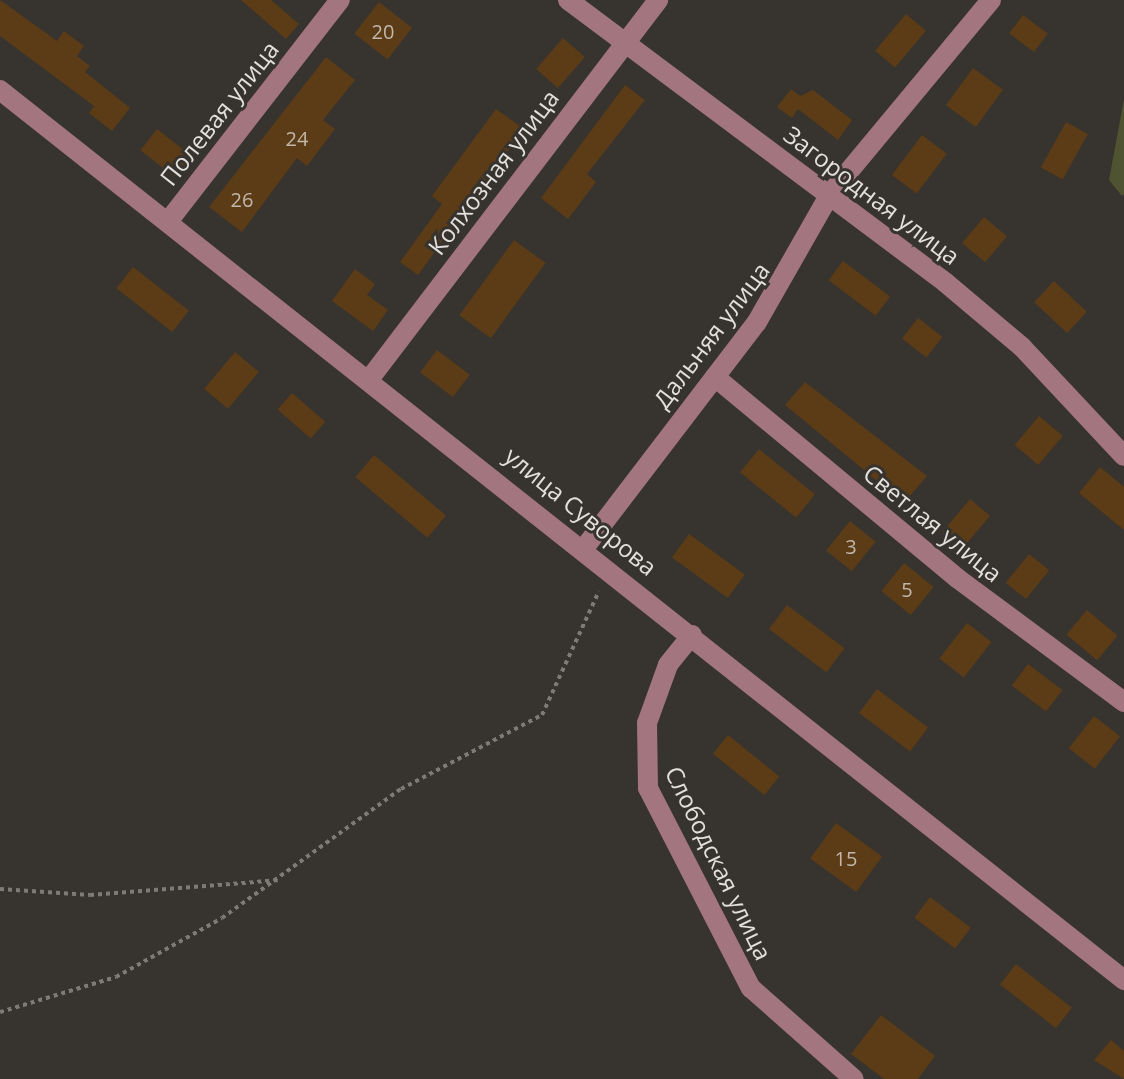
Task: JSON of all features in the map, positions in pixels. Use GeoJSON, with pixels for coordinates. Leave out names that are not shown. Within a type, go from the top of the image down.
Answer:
{"type":"FeatureCollection","features":[{"type":"Feature","properties":{"kind":"street","name":"Загородная улица"},"geometry":{"type":"LineString","coordinates":[[568,0],[830,194],[1022,347],[1124,456]]}},
{"type":"Feature","properties":{"kind":"street","name":"Колхозная улица"},"geometry":{"type":"LineString","coordinates":[[371,377],[658,0]]}},
{"type":"Feature","properties":{"kind":"street","name":"Дальняя улица"},"geometry":{"type":"LineString","coordinates":[[585,547],[715,377],[791,270],[830,194],[991,0]]}},
{"type":"Feature","properties":{"kind":"street","name":"Полевая улица"},"geometry":{"type":"LineString","coordinates":[[170,219],[335,2]]}},
{"type":"Feature","properties":{"kind":"street","name":"улица Суворова"},"geometry":{"type":"LineString","coordinates":[[0,90],[371,377],[1124,980]]}},
{"type":"Feature","properties":{"kind":"street","name":"Светлая улица"},"geometry":{"type":"LineString","coordinates":[[715,377],[957,578],[1124,702]]}},
{"type":"Feature","properties":{"kind":"street","name":"Слободская улица"},"geometry":{"type":"LineString","coordinates":[[692,635],[668,665],[647,723],[648,788],[751,988],[854,1079]]}},
{"type":"Feature","properties":{"kind":"path"},"geometry":{"type":"LineString","coordinates":[[0,1012],[116,977],[281,879],[401,789],[542,715],[610,567]]}},
{"type":"Feature","properties":{"kind":"path"},"geometry":{"type":"LineString","coordinates":[[0,889],[90,895],[281,879]]}},
{"type":"Feature","properties":{"kind":"green space"},"geometry":{"type":"Polygon","coordinates":[[[1124,99],[1124,194],[1122,196],[1109,180],[1124,99]]]}},
{"type":"Feature","properties":{"kind":"building"},"geometry":{"type":"Polygon","coordinates":[[[0,0],[57,41],[64,31],[84,46],[77,56],[90,66],[85,72],[130,108],[112,131],[89,113],[94,106],[0,36],[0,0]]]}},
{"type":"Feature","properties":{"kind":"building"},"geometry":{"type":"Polygon","coordinates":[[[241,0],[271,0],[299,24],[286,39],[241,0]]]}},
{"type":"Feature","properties":{"kind":"building"},"geometry":{"type":"Polygon","coordinates":[[[379,2],[412,28],[387,59],[354,34],[379,2]]]}},
{"type":"Feature","properties":{"kind":"building"},"geometry":{"type":"Polygon","coordinates":[[[906,14],[926,31],[895,67],[875,51],[906,14]]]}},
{"type":"Feature","properties":{"kind":"building"},"geometry":{"type":"Polygon","coordinates":[[[1023,15],[1048,34],[1034,52],[1009,33],[1023,15]]]}},
{"type":"Feature","properties":{"kind":"building"},"geometry":{"type":"Polygon","coordinates":[[[563,38],[585,57],[558,88],[536,69],[563,38]]]}},
{"type":"Feature","properties":{"kind":"building"},"geometry":{"type":"Polygon","coordinates":[[[326,57],[355,80],[323,120],[335,129],[307,166],[297,158],[242,232],[209,207],[326,57]]]}},
{"type":"Feature","properties":{"kind":"building"},"geometry":{"type":"Polygon","coordinates":[[[973,68],[1003,90],[976,127],[946,105],[973,68]]]}},
{"type":"Feature","properties":{"kind":"building"},"geometry":{"type":"Polygon","coordinates":[[[625,85],[645,100],[587,174],[596,182],[568,219],[541,198],[625,85]]]}},
{"type":"Feature","properties":{"kind":"building"},"geometry":{"type":"Polygon","coordinates":[[[791,89],[800,96],[813,90],[852,120],[838,140],[798,109],[792,118],[777,107],[791,89]]]}},
{"type":"Feature","properties":{"kind":"building"},"geometry":{"type":"Polygon","coordinates":[[[496,109],[524,129],[418,275],[400,262],[442,204],[432,196],[496,109]]]}},
{"type":"Feature","properties":{"kind":"building"},"geometry":{"type":"Polygon","coordinates":[[[1066,122],[1088,134],[1063,180],[1041,167],[1066,122]]]}},
{"type":"Feature","properties":{"kind":"building"},"geometry":{"type":"Polygon","coordinates":[[[157,129],[191,155],[174,177],[140,150],[157,129]]]}},
{"type":"Feature","properties":{"kind":"building"},"geometry":{"type":"Polygon","coordinates":[[[922,135],[947,154],[917,194],[892,175],[922,135]]]}},
{"type":"Feature","properties":{"kind":"building"},"geometry":{"type":"Polygon","coordinates":[[[984,217],[1007,236],[985,262],[962,243],[984,217]]]}},
{"type":"Feature","properties":{"kind":"building"},"geometry":{"type":"Polygon","coordinates":[[[514,240],[546,263],[491,338],[459,315],[514,240]]]}},
{"type":"Feature","properties":{"kind":"building"},"geometry":{"type":"Polygon","coordinates":[[[843,261],[890,297],[876,316],[829,280],[843,261]]]}},
{"type":"Feature","properties":{"kind":"building"},"geometry":{"type":"Polygon","coordinates":[[[133,267],[189,311],[172,332],[116,288],[133,267]]]}},
{"type":"Feature","properties":{"kind":"building"},"geometry":{"type":"Polygon","coordinates":[[[355,269],[375,284],[367,295],[388,310],[373,331],[332,301],[355,269]]]}},
{"type":"Feature","properties":{"kind":"building"},"geometry":{"type":"Polygon","coordinates":[[[1054,281],[1087,312],[1067,333],[1034,302],[1054,281]]]}},
{"type":"Feature","properties":{"kind":"building"},"geometry":{"type":"Polygon","coordinates":[[[918,318],[942,337],[926,358],[902,338],[918,318]]]}},
{"type":"Feature","properties":{"kind":"building"},"geometry":{"type":"Polygon","coordinates":[[[437,350],[470,375],[453,397],[420,372],[437,350]]]}},
{"type":"Feature","properties":{"kind":"building"},"geometry":{"type":"Polygon","coordinates":[[[235,352],[259,372],[228,409],[204,389],[235,352]]]}},
{"type":"Feature","properties":{"kind":"building"},"geometry":{"type":"Polygon","coordinates":[[[805,382],[927,476],[904,503],[785,405],[805,382]]]}},
{"type":"Feature","properties":{"kind":"building"},"geometry":{"type":"Polygon","coordinates":[[[292,393],[325,422],[311,438],[278,410],[292,393]]]}},
{"type":"Feature","properties":{"kind":"building"},"geometry":{"type":"Polygon","coordinates":[[[1039,416],[1063,436],[1038,465],[1015,445],[1039,416]]]}},
{"type":"Feature","properties":{"kind":"building"},"geometry":{"type":"Polygon","coordinates":[[[759,449],[815,494],[796,518],[740,472],[759,449]]]}},
{"type":"Feature","properties":{"kind":"building"},"geometry":{"type":"Polygon","coordinates":[[[374,455],[446,515],[427,538],[355,477],[374,455]]]}},
{"type":"Feature","properties":{"kind":"building"},"geometry":{"type":"Polygon","coordinates":[[[1100,467],[1124,487],[1124,530],[1079,493],[1100,467]]]}},
{"type":"Feature","properties":{"kind":"building"},"geometry":{"type":"Polygon","coordinates":[[[970,499],[990,516],[962,549],[942,532],[970,499]]]}},
{"type":"Feature","properties":{"kind":"building"},"geometry":{"type":"Polygon","coordinates":[[[850,521],[876,542],[852,571],[826,551],[850,521]]]}},
{"type":"Feature","properties":{"kind":"building"},"geometry":{"type":"Polygon","coordinates":[[[689,534],[745,575],[728,598],[672,557],[689,534]]]}},
{"type":"Feature","properties":{"kind":"building"},"geometry":{"type":"Polygon","coordinates":[[[1029,554],[1049,570],[1026,599],[1006,583],[1029,554]]]}},
{"type":"Feature","properties":{"kind":"building"},"geometry":{"type":"Polygon","coordinates":[[[904,563],[934,587],[911,615],[881,591],[904,563]]]}},
{"type":"Feature","properties":{"kind":"building"},"geometry":{"type":"Polygon","coordinates":[[[787,605],[845,648],[826,672],[769,629],[787,605]]]}},
{"type":"Feature","properties":{"kind":"building"},"geometry":{"type":"Polygon","coordinates":[[[1087,610],[1118,636],[1097,660],[1066,635],[1087,610]]]}},
{"type":"Feature","properties":{"kind":"building"},"geometry":{"type":"Polygon","coordinates":[[[967,623],[991,642],[964,678],[939,658],[967,623]]]}},
{"type":"Feature","properties":{"kind":"building"},"geometry":{"type":"Polygon","coordinates":[[[1028,664],[1062,690],[1046,711],[1012,686],[1028,664]]]}},
{"type":"Feature","properties":{"kind":"building"},"geometry":{"type":"Polygon","coordinates":[[[877,689],[928,728],[910,751],[859,713],[877,689]]]}},
{"type":"Feature","properties":{"kind":"building"},"geometry":{"type":"Polygon","coordinates":[[[1094,716],[1120,736],[1095,769],[1069,748],[1094,716]]]}},
{"type":"Feature","properties":{"kind":"building"},"geometry":{"type":"Polygon","coordinates":[[[728,735],[779,777],[764,795],[713,754],[728,735]]]}},
{"type":"Feature","properties":{"kind":"building"},"geometry":{"type":"Polygon","coordinates":[[[836,823],[882,857],[856,892],[810,859],[836,823]]]}},
{"type":"Feature","properties":{"kind":"building"},"geometry":{"type":"Polygon","coordinates":[[[930,897],[971,928],[955,948],[914,918],[930,897]]]}},
{"type":"Feature","properties":{"kind":"building"},"geometry":{"type":"Polygon","coordinates":[[[1016,964],[1072,1008],[1056,1028],[1000,984],[1016,964]]]}},
{"type":"Feature","properties":{"kind":"building"},"geometry":{"type":"Polygon","coordinates":[[[881,1015],[935,1056],[918,1079],[884,1079],[851,1054],[881,1015]]]}},
{"type":"Feature","properties":{"kind":"building"},"geometry":{"type":"Polygon","coordinates":[[[1111,1040],[1124,1051],[1124,1079],[1094,1060],[1111,1040]]]}}]}
